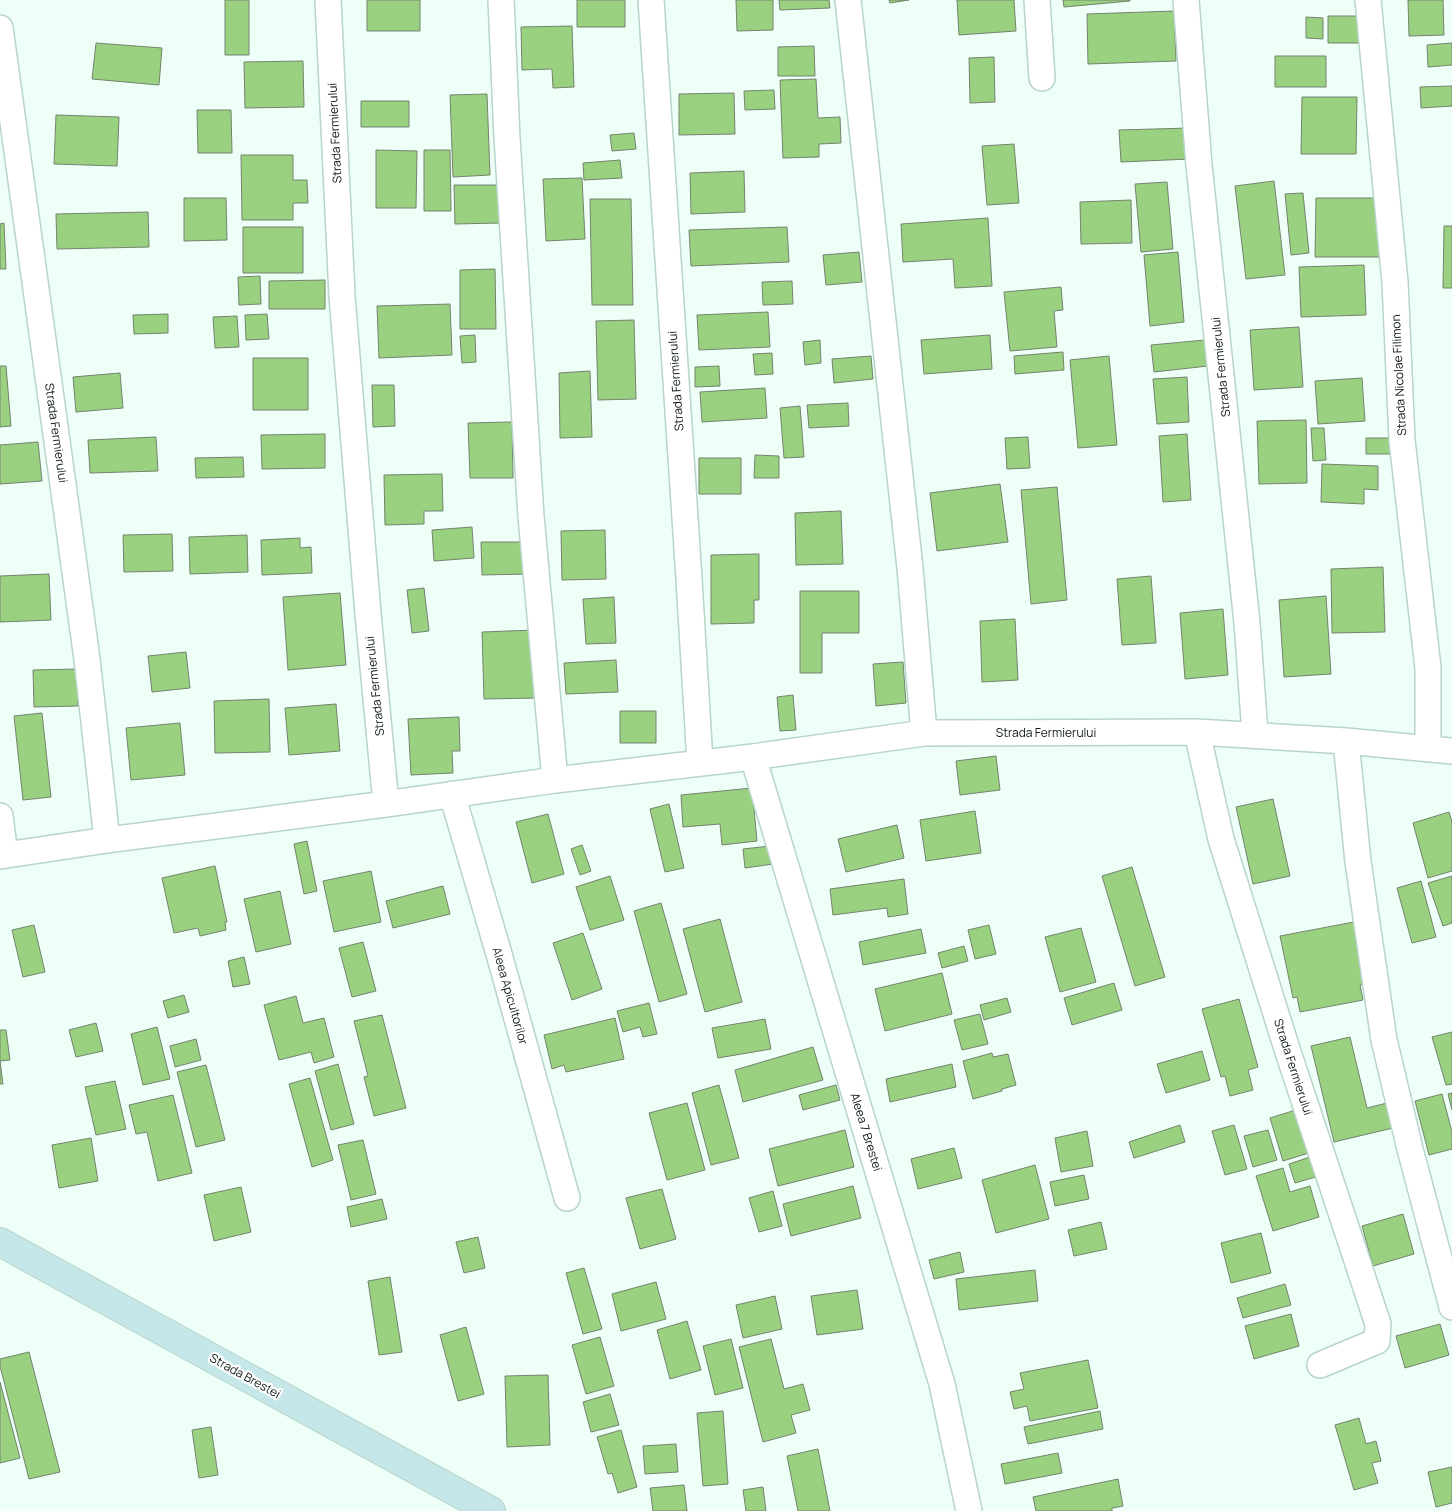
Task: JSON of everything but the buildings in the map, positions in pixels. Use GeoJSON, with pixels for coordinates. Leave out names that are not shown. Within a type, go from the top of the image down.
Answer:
{"type":"FeatureCollection","features":[{"type":"Feature","properties":{"kind":"main road","name":"Strada Brestei"},"geometry":{"type":"LineString","coordinates":[[0,1242],[491,1511]]}},
{"type":"Feature","properties":{"kind":"street","name":"Strada Fermierului"},"geometry":{"type":"LineString","coordinates":[[328,0],[342,296],[368,614],[386,804]]}},
{"type":"Feature","properties":{"kind":"street"},"geometry":{"type":"LineString","coordinates":[[501,0],[507,138],[531,516],[555,780]]}},
{"type":"Feature","properties":{"kind":"street","name":"Strada Fermierului"},"geometry":{"type":"LineString","coordinates":[[651,0],[690,579],[700,762]]}},
{"type":"Feature","properties":{"kind":"street"},"geometry":{"type":"LineString","coordinates":[[848,0],[910,568],[924,733]]}},
{"type":"Feature","properties":{"kind":"street"},"geometry":{"type":"LineString","coordinates":[[1036,0],[1042,78]]}},
{"type":"Feature","properties":{"kind":"street","name":"Strada Fermierului"},"geometry":{"type":"LineString","coordinates":[[1186,0],[1199,165],[1247,622],[1255,734]]}},
{"type":"Feature","properties":{"kind":"street","name":"Strada Nicolae Filimon"},"geometry":{"type":"LineString","coordinates":[[1368,0],[1395,282],[1402,440],[1428,668],[1440,750]]}},
{"type":"Feature","properties":{"kind":"street","name":"Strada Fermierului"},"geometry":{"type":"LineString","coordinates":[[0,28],[87,659],[107,840]]}},
{"type":"Feature","properties":{"kind":"street","name":"Strada Fermierului"},"geometry":{"type":"LineString","coordinates":[[1197,732],[1221,839],[1288,1052],[1378,1324],[1377,1341],[1320,1365]]}},
{"type":"Feature","properties":{"kind":"street","name":"Strada Fermierului"},"geometry":{"type":"LineString","coordinates":[[0,816],[3,856],[107,840],[555,780],[753,757],[924,733],[1197,732],[1255,734],[1440,750]]}},
{"type":"Feature","properties":{"kind":"street"},"geometry":{"type":"LineString","coordinates":[[1346,741],[1358,862],[1384,1040],[1410,1149],[1452,1307]]}},
{"type":"Feature","properties":{"kind":"street","name":"Aleea 7 Brestei"},"geometry":{"type":"LineString","coordinates":[[753,757],[942,1384],[969,1511]]}},
{"type":"Feature","properties":{"kind":"street","name":"Aleea Apicultorilor"},"geometry":{"type":"LineString","coordinates":[[452,794],[567,1198]]}}]}
